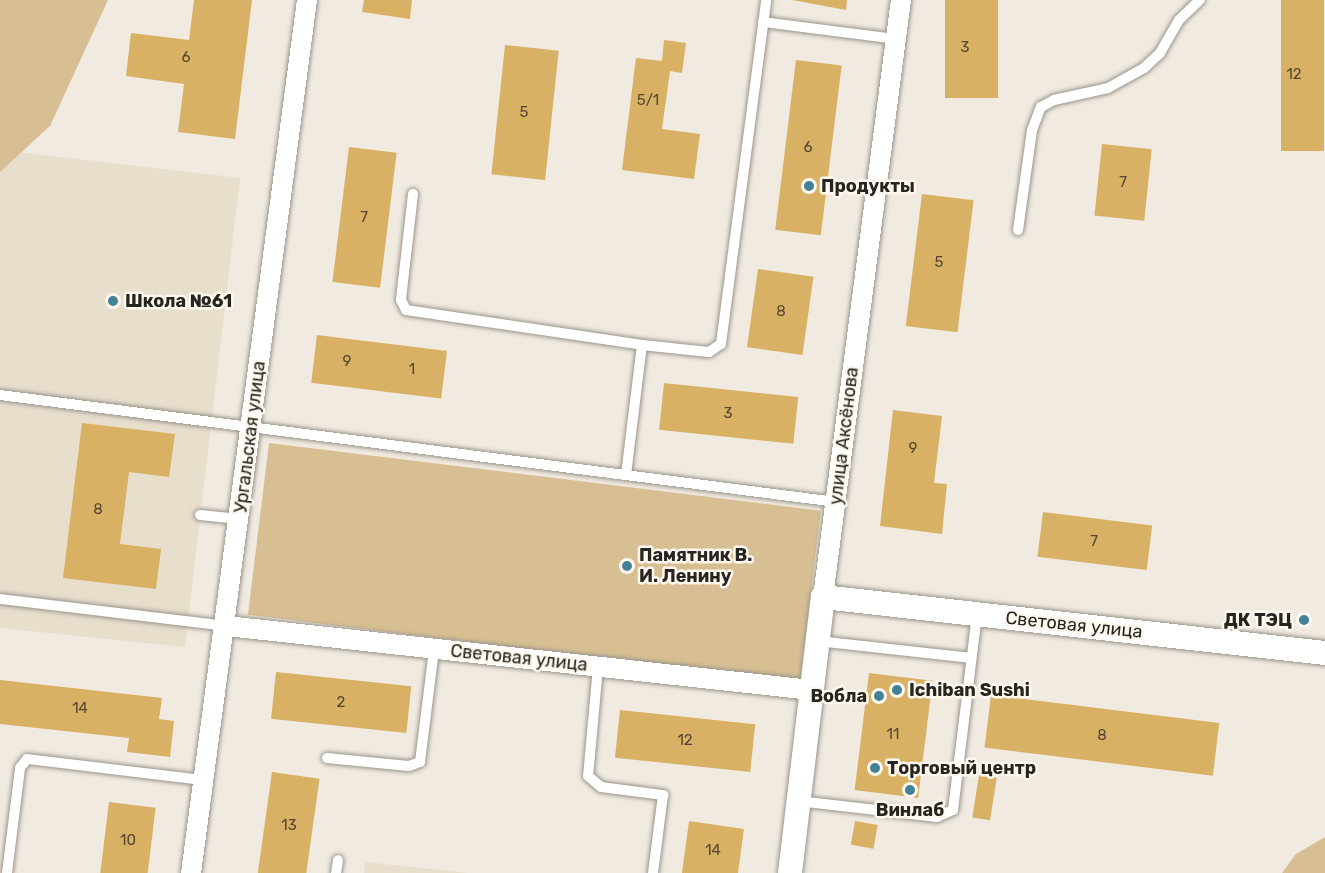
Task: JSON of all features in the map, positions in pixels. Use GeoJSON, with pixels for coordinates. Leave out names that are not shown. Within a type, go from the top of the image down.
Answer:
{"type":"FeatureCollection","features":[{"type":"Feature","properties":{"kind":"street","name":"Ургальская улица"},"geometry":{"type":"LineString","coordinates":[[191,873],[226,626],[307,0]]}},
{"type":"Feature","properties":{"kind":"street","name":"улица Аксёнова"},"geometry":{"type":"LineString","coordinates":[[790,873],[817,641],[901,0]]}},
{"type":"Feature","properties":{"kind":"street","name":"Световая улица"},"geometry":{"type":"LineString","coordinates":[[823,597],[1325,653]]}},
{"type":"Feature","properties":{"kind":"street","name":"Световая улица"},"geometry":{"type":"LineString","coordinates":[[226,626],[811,690]]}},
{"type":"Feature","properties":{"kind":"lane"},"geometry":{"type":"LineString","coordinates":[[413,194],[401,300],[406,310],[642,345],[709,352],[721,344],[766,0]]}},
{"type":"Feature","properties":{"kind":"lane"},"geometry":{"type":"LineString","coordinates":[[1018,230],[1032,130],[1041,107],[1054,100],[1108,88],[1144,68],[1160,53],[1179,20],[1200,0]]}},
{"type":"Feature","properties":{"kind":"lane"},"geometry":{"type":"LineString","coordinates":[[763,22],[896,39]]}},
{"type":"Feature","properties":{"kind":"lane"},"geometry":{"type":"LineString","coordinates":[[626,476],[642,345]]}},
{"type":"Feature","properties":{"kind":"lane"},"geometry":{"type":"LineString","coordinates":[[0,395],[836,502]]}},
{"type":"Feature","properties":{"kind":"lane"},"geometry":{"type":"LineString","coordinates":[[200,516],[240,519]]}},
{"type":"Feature","properties":{"kind":"lane"},"geometry":{"type":"LineString","coordinates":[[0,599],[226,626]]}},
{"type":"Feature","properties":{"kind":"lane"},"geometry":{"type":"LineString","coordinates":[[798,801],[947,815],[956,802],[977,614]]}},
{"type":"Feature","properties":{"kind":"lane"},"geometry":{"type":"LineString","coordinates":[[817,641],[971,658]]}},
{"type":"Feature","properties":{"kind":"lane"},"geometry":{"type":"LineString","coordinates":[[327,758],[409,766],[420,762],[434,649]]}},
{"type":"Feature","properties":{"kind":"lane"},"geometry":{"type":"LineString","coordinates":[[598,667],[588,776],[601,787],[663,795],[653,873]]}},
{"type":"Feature","properties":{"kind":"lane"},"geometry":{"type":"LineString","coordinates":[[7,873],[20,768],[27,759],[204,780]]}},
{"type":"Feature","properties":{"kind":"lane"},"geometry":{"type":"LineString","coordinates":[[336,873],[338,860]]}},
{"type":"Feature","properties":{"kind":"shaded area"},"geometry":{"type":"Polygon","coordinates":[[[0,0],[108,0],[50,126],[0,172],[0,0]]]}},
{"type":"Feature","properties":{"kind":"shaded area","name":"Школа №61"},"geometry":{"type":"Polygon","coordinates":[[[0,150],[240,178],[185,647],[0,628],[0,150]]]}},
{"type":"Feature","properties":{"kind":"shaded area"},"geometry":{"type":"Polygon","coordinates":[[[269,443],[821,511],[800,682],[248,615],[269,443]]]}},
{"type":"Feature","properties":{"kind":"shaded area"},"geometry":{"type":"Polygon","coordinates":[[[1325,837],[1325,873],[1282,873],[1296,854],[1325,837]]]}},
{"type":"Feature","properties":{"kind":"shaded area"},"geometry":{"type":"Polygon","coordinates":[[[365,862],[468,873],[364,873],[365,862]]]}},
{"type":"Feature","properties":{"kind":"building"},"geometry":{"type":"Polygon","coordinates":[[[194,0],[252,0],[235,139],[178,132],[184,84],[126,76],[131,33],[189,40],[194,0]]]}},
{"type":"Feature","properties":{"kind":"building"},"geometry":{"type":"Polygon","coordinates":[[[364,0],[412,0],[410,19],[362,12],[364,0]]]}},
{"type":"Feature","properties":{"kind":"building"},"geometry":{"type":"Polygon","coordinates":[[[792,0],[847,0],[846,10],[792,0]]]}},
{"type":"Feature","properties":{"kind":"building"},"geometry":{"type":"Polygon","coordinates":[[[945,0],[998,0],[998,98],[945,98],[945,0]]]}},
{"type":"Feature","properties":{"kind":"building"},"geometry":{"type":"Polygon","coordinates":[[[1281,0],[1324,0],[1324,151],[1281,151],[1281,0]]]}},
{"type":"Feature","properties":{"kind":"building"},"geometry":{"type":"Polygon","coordinates":[[[664,40],[686,43],[682,73],[670,71],[662,129],[700,134],[694,179],[622,170],[636,58],[662,61],[664,40]]]}},
{"type":"Feature","properties":{"kind":"building"},"geometry":{"type":"Polygon","coordinates":[[[505,45],[559,51],[545,180],[491,174],[505,45]]]}},
{"type":"Feature","properties":{"kind":"building"},"geometry":{"type":"Polygon","coordinates":[[[796,60],[842,66],[821,235],[775,230],[796,60]]]}},
{"type":"Feature","properties":{"kind":"building"},"geometry":{"type":"Polygon","coordinates":[[[1102,144],[1152,149],[1144,221],[1094,216],[1102,144]]]}},
{"type":"Feature","properties":{"kind":"building"},"geometry":{"type":"Polygon","coordinates":[[[349,147],[397,153],[380,288],[332,282],[349,147]]]}},
{"type":"Feature","properties":{"kind":"building"},"geometry":{"type":"Polygon","coordinates":[[[922,194],[974,200],[957,332],[906,326],[922,194]]]}},
{"type":"Feature","properties":{"kind":"building"},"geometry":{"type":"Polygon","coordinates":[[[758,269],[813,277],[802,355],[747,347],[758,269]]]}},
{"type":"Feature","properties":{"kind":"building"},"geometry":{"type":"Polygon","coordinates":[[[317,335],[447,351],[441,399],[311,383],[317,335]]]}},
{"type":"Feature","properties":{"kind":"building"},"geometry":{"type":"Polygon","coordinates":[[[664,383],[798,397],[793,444],[659,430],[664,383]]]}},
{"type":"Feature","properties":{"kind":"building"},"geometry":{"type":"Polygon","coordinates":[[[893,410],[942,416],[934,483],[947,484],[942,534],[880,526],[893,410]]]}},
{"type":"Feature","properties":{"kind":"building"},"geometry":{"type":"Polygon","coordinates":[[[82,423],[175,434],[169,477],[129,472],[120,544],[161,549],[156,589],[63,578],[82,423]]]}},
{"type":"Feature","properties":{"kind":"building"},"geometry":{"type":"Polygon","coordinates":[[[1043,512],[1152,525],[1147,570],[1038,557],[1043,512]]]}},
{"type":"Feature","properties":{"kind":"building"},"geometry":{"type":"Polygon","coordinates":[[[276,672],[411,686],[406,733],[271,719],[276,672]]]}},
{"type":"Feature","properties":{"kind":"building"},"geometry":{"type":"Polygon","coordinates":[[[869,673],[933,681],[918,798],[855,790],[869,673]]]}},
{"type":"Feature","properties":{"kind":"building"},"geometry":{"type":"Polygon","coordinates":[[[0,680],[162,698],[159,719],[174,721],[170,757],[127,752],[129,738],[0,724],[0,680]]]}},
{"type":"Feature","properties":{"kind":"building"},"geometry":{"type":"Polygon","coordinates":[[[991,695],[1219,723],[1213,776],[985,748],[991,695]]]}},
{"type":"Feature","properties":{"kind":"building"},"geometry":{"type":"Polygon","coordinates":[[[620,710],[755,724],[750,772],[615,758],[620,710]]]}},
{"type":"Feature","properties":{"kind":"building"},"geometry":{"type":"Polygon","coordinates":[[[272,772],[320,779],[306,873],[258,873],[272,772]]]}},
{"type":"Feature","properties":{"kind":"building"},"geometry":{"type":"Polygon","coordinates":[[[979,775],[997,778],[990,820],[972,817],[979,775]]]}},
{"type":"Feature","properties":{"kind":"building"},"geometry":{"type":"Polygon","coordinates":[[[109,802],[156,808],[148,873],[100,873],[109,802]]]}},
{"type":"Feature","properties":{"kind":"building"},"geometry":{"type":"Polygon","coordinates":[[[689,821],[744,829],[738,873],[682,873],[689,821]]]}},
{"type":"Feature","properties":{"kind":"building"},"geometry":{"type":"Polygon","coordinates":[[[855,821],[878,825],[873,849],[851,845],[855,821]]]}},
{"type":"Feature","properties":{"kind":"place","name":"Продукты"},"geometry":{"type":"Point","coordinates":[809,186]}},
{"type":"Feature","properties":{"kind":"place","name":"Школа №61"},"geometry":{"type":"Point","coordinates":[113,301]}},
{"type":"Feature","properties":{"kind":"place","name":"Памятник В. И. Ленину"},"geometry":{"type":"Point","coordinates":[627,566]}},
{"type":"Feature","properties":{"kind":"place","name":"ДК ТЭЦ"},"geometry":{"type":"Point","coordinates":[1304,620]}},
{"type":"Feature","properties":{"kind":"place","name":"Ichiban Sushi"},"geometry":{"type":"Point","coordinates":[897,690]}},
{"type":"Feature","properties":{"kind":"place","name":"Вобла"},"geometry":{"type":"Point","coordinates":[879,696]}},
{"type":"Feature","properties":{"kind":"place","name":"Торговый центр"},"geometry":{"type":"Point","coordinates":[875,768]}},
{"type":"Feature","properties":{"kind":"place","name":"Винлаб"},"geometry":{"type":"Point","coordinates":[910,790]}}]}
